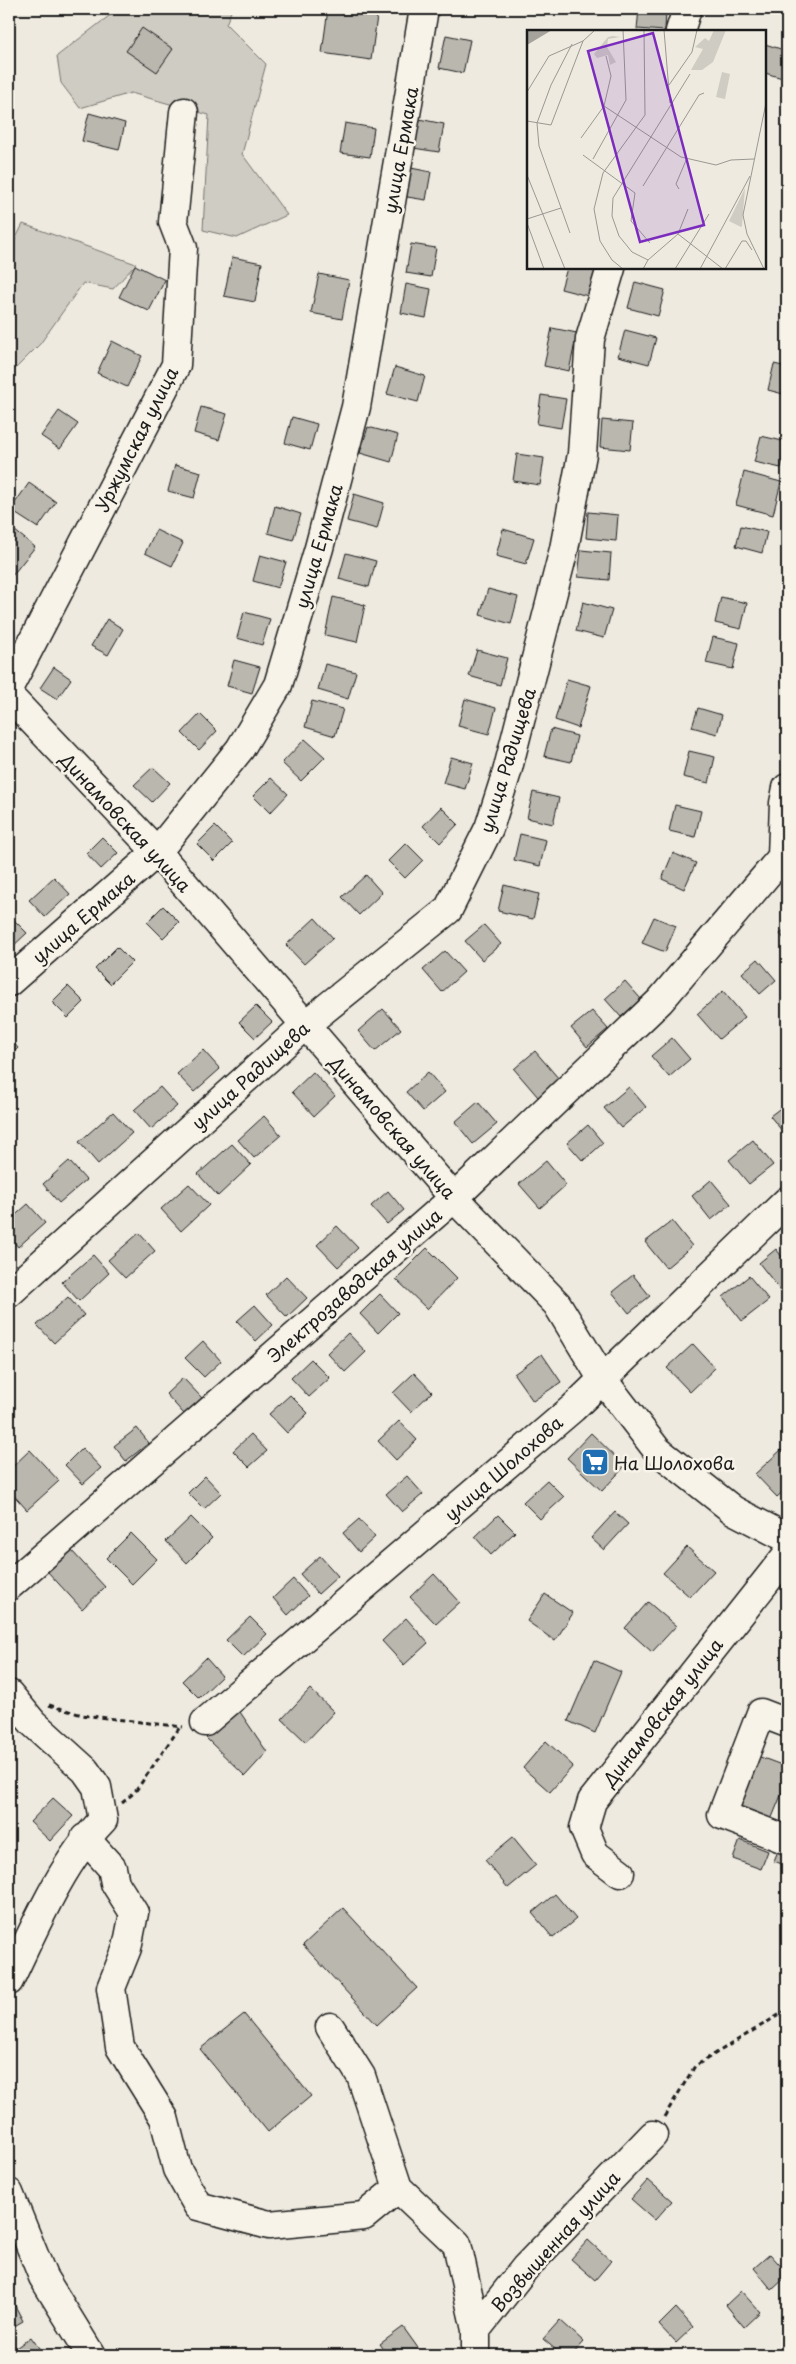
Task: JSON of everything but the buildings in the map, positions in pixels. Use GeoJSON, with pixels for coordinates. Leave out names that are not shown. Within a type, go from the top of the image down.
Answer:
{"type":"FeatureCollection","features":[{"type":"Feature","properties":{"kind":"street","name":"улица Ермака"},"geometry":{"type":"LineString","coordinates":[[9,982],[157,852],[240,749],[278,685],[320,548],[356,407],[424,9]]}},
{"type":"Feature","properties":{"kind":"street"},"geometry":{"type":"LineString","coordinates":[[680,30],[687,9]]}},
{"type":"Feature","properties":{"kind":"street","name":"Уржумская улица"},"geometry":{"type":"LineString","coordinates":[[9,687],[176,365],[183,248],[173,222],[184,112]]}},
{"type":"Feature","properties":{"kind":"street","name":"улица Радищева"},"geometry":{"type":"LineString","coordinates":[[9,1292],[305,1025],[448,910],[489,828],[507,772],[564,549],[582,454],[590,339],[611,269]]}},
{"type":"Feature","properties":{"kind":"street","name":"Динамовская улица"},"geometry":{"type":"LineString","coordinates":[[9,696],[157,852],[454,1198],[557,1304],[603,1380],[658,1450],[733,1510],[787,1538]]}},
{"type":"Feature","properties":{"kind":"street","name":"Электрозаводская улица"},"geometry":{"type":"LineString","coordinates":[[9,1586],[454,1198],[660,1001],[785,854],[784,803],[787,788]]}},
{"type":"Feature","properties":{"kind":"street","name":"улица Шолохова"},"geometry":{"type":"LineString","coordinates":[[193,1725],[603,1380],[787,1200]]}},
{"type":"Feature","properties":{"kind":"street","name":"Динамовская улица"},"geometry":{"type":"LineString","coordinates":[[620,1873],[595,1854],[584,1828],[592,1801],[787,1555]]}},
{"type":"Feature","properties":{"kind":"street"},"geometry":{"type":"LineString","coordinates":[[9,1694],[33,1722],[86,1770],[97,1787],[94,1829],[41,1916],[9,1981]]}},
{"type":"Feature","properties":{"kind":"street"},"geometry":{"type":"LineString","coordinates":[[787,1723],[761,1713],[722,1816],[787,1840]]}},
{"type":"Feature","properties":{"kind":"street"},"geometry":{"type":"LineString","coordinates":[[94,1829],[112,1868],[115,1883],[134,1913],[127,1948],[111,1988],[120,2047],[164,2118],[177,2170],[198,2206],[269,2225],[364,2216],[398,2188]]}},
{"type":"Feature","properties":{"kind":"street"},"geometry":{"type":"LineString","coordinates":[[330,2027],[361,2076],[398,2188],[457,2244],[476,2343]]}},
{"type":"Feature","properties":{"kind":"street","name":"Возвышенная улица"},"geometry":{"type":"LineString","coordinates":[[476,2343],[525,2268],[653,2135]]}},
{"type":"Feature","properties":{"kind":"street"},"geometry":{"type":"LineString","coordinates":[[9,2193],[43,2277],[91,2355]]}},
{"type":"Feature","properties":{"kind":"path"},"geometry":{"type":"LineString","coordinates":[[46,1704],[82,1715],[193,1725]]}},
{"type":"Feature","properties":{"kind":"path"},"geometry":{"type":"LineString","coordinates":[[94,1829],[135,1792],[193,1725]]}},
{"type":"Feature","properties":{"kind":"path"},"geometry":{"type":"LineString","coordinates":[[653,2135],[695,2066],[787,2010]]}},
{"type":"Feature","properties":{"kind":"shaded area"},"geometry":{"type":"Polygon","coordinates":[[[118,9],[232,9],[226,24],[266,64],[242,154],[287,215],[237,238],[203,230],[209,115],[131,93],[80,108],[61,83],[57,56],[118,9]]]}},
{"type":"Feature","properties":{"kind":"shaded area"},"geometry":{"type":"Polygon","coordinates":[[[23,224],[136,264],[113,289],[83,283],[40,344],[9,375],[9,322],[11,319],[9,317],[9,252],[23,224]]]}},
{"type":"Feature","properties":{"kind":"place","name":"На Шолохова"},"geometry":{"type":"Point","coordinates":[595,1462]}}]}
